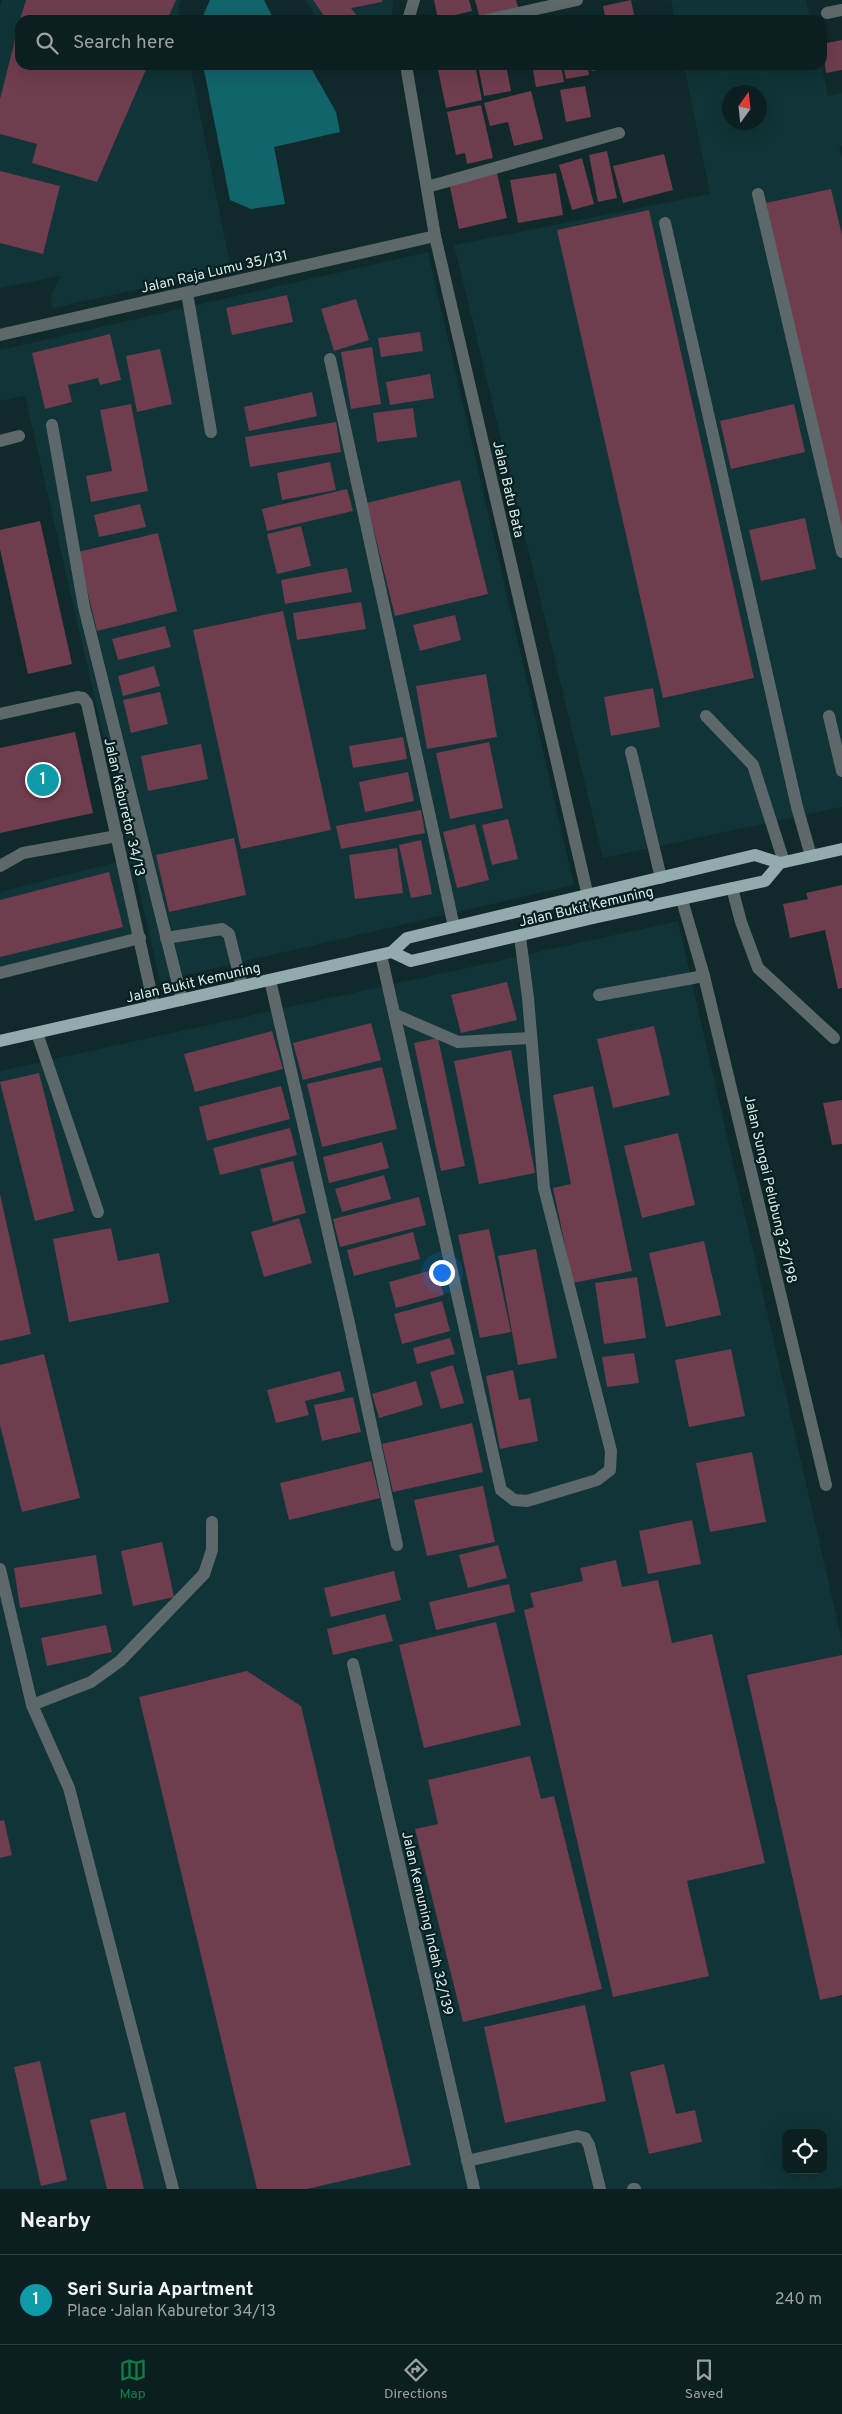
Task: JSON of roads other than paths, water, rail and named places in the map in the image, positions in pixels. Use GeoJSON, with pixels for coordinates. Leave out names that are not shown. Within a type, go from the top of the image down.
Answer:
{"type":"FeatureCollection","features":[{"type":"Feature","properties":{"kind":"main road"},"geometry":{"type":"LineString","coordinates":[[782,863],[842,849]]}},
{"type":"Feature","properties":{"kind":"main road","name":"Jalan Bukit Kemuning"},"geometry":{"type":"LineString","coordinates":[[0,1041],[387,954],[407,938],[755,855],[782,863],[765,881],[593,918],[412,961],[387,954]]}},
{"type":"Feature","properties":{"kind":"street"},"geometry":{"type":"LineString","coordinates":[[410,15],[414,0]]}},
{"type":"Feature","properties":{"kind":"street"},"geometry":{"type":"LineString","coordinates":[[510,15],[577,0]]}},
{"type":"Feature","properties":{"kind":"street"},"geometry":{"type":"LineString","coordinates":[[827,13],[842,10]]}},
{"type":"Feature","properties":{"kind":"street","name":"Jalan Batu Bata"},"geometry":{"type":"LineString","coordinates":[[407,70],[435,236],[593,918]]}},
{"type":"Feature","properties":{"kind":"street"},"geometry":{"type":"LineString","coordinates":[[427,188],[618,133]]}},
{"type":"Feature","properties":{"kind":"street"},"geometry":{"type":"LineString","coordinates":[[758,194],[842,552]]}},
{"type":"Feature","properties":{"kind":"street"},"geometry":{"type":"LineString","coordinates":[[665,223],[793,788],[811,856]]}},
{"type":"Feature","properties":{"kind":"street","name":"Jalan Raja Lumu 35/131"},"geometry":{"type":"LineString","coordinates":[[0,336],[435,236]]}},
{"type":"Feature","properties":{"kind":"street"},"geometry":{"type":"LineString","coordinates":[[187,293],[211,432]]}},
{"type":"Feature","properties":{"kind":"street"},"geometry":{"type":"LineString","coordinates":[[330,358],[454,927]]}},
{"type":"Feature","properties":{"kind":"street"},"geometry":{"type":"LineString","coordinates":[[52,425],[84,607],[182,1000]]}},
{"type":"Feature","properties":{"kind":"street"},"geometry":{"type":"LineString","coordinates":[[0,440],[19,436]]}},
{"type":"Feature","properties":{"kind":"street","name":"Jalan Kaburetor 34/13"},"geometry":{"type":"LineString","coordinates":[[1,710],[77,697],[83,698],[87,703],[154,1006]]}},
{"type":"Feature","properties":{"kind":"street"},"geometry":{"type":"LineString","coordinates":[[706,716],[753,765],[782,863]]}},
{"type":"Feature","properties":{"kind":"street"},"geometry":{"type":"LineString","coordinates":[[829,716],[842,771]]}},
{"type":"Feature","properties":{"kind":"street"},"geometry":{"type":"LineString","coordinates":[[631,752],[661,878]]}},
{"type":"Feature","properties":{"kind":"street"},"geometry":{"type":"LineString","coordinates":[[0,866],[23,853],[117,836]]}},
{"type":"Feature","properties":{"kind":"street"},"geometry":{"type":"LineString","coordinates":[[732,888],[740,922],[758,968],[834,1038]]}},
{"type":"Feature","properties":{"kind":"street","name":"Jalan Sungai Pelubung 32/198"},"geometry":{"type":"LineString","coordinates":[[682,900],[704,976],[826,1486]]}},
{"type":"Feature","properties":{"kind":"street"},"geometry":{"type":"LineString","coordinates":[[166,938],[222,929],[226,930],[229,934],[242,986]]}},
{"type":"Feature","properties":{"kind":"street"},"geometry":{"type":"LineString","coordinates":[[387,954],[396,1016],[501,1490],[514,1500],[527,1501],[598,1480],[610,1470],[611,1451],[544,1188],[528,998],[520,936]]}},
{"type":"Feature","properties":{"kind":"street"},"geometry":{"type":"LineString","coordinates":[[0,973],[140,938]]}},
{"type":"Feature","properties":{"kind":"street"},"geometry":{"type":"LineString","coordinates":[[599,995],[704,976]]}},
{"type":"Feature","properties":{"kind":"street"},"geometry":{"type":"LineString","coordinates":[[270,980],[350,1323],[397,1545]]}},
{"type":"Feature","properties":{"kind":"street"},"geometry":{"type":"LineString","coordinates":[[396,1016],[458,1042],[530,1038]]}},
{"type":"Feature","properties":{"kind":"street"},"geometry":{"type":"LineString","coordinates":[[37,1033],[98,1212]]}},
{"type":"Feature","properties":{"kind":"street"},"geometry":{"type":"LineString","coordinates":[[32,1705],[92,1682],[120,1662],[204,1574],[212,1550],[212,1522]]}},
{"type":"Feature","properties":{"kind":"street"},"geometry":{"type":"LineString","coordinates":[[0,1569],[32,1705],[69,1788],[173,2189]]}},
{"type":"Feature","properties":{"kind":"street","name":"Jalan Kemuning Indah 32/139"},"geometry":{"type":"LineString","coordinates":[[353,1664],[474,2189]]}},
{"type":"Feature","properties":{"kind":"street"},"geometry":{"type":"LineString","coordinates":[[467,2161],[578,2136],[585,2138],[590,2145],[600,2189]]}},
{"type":"Feature","properties":{"kind":"water"},"geometry":{"type":"Polygon","coordinates":[[[210,0],[264,0],[272,15],[203,15],[210,0]]]}},
{"type":"Feature","properties":{"kind":"water"},"geometry":{"type":"Polygon","coordinates":[[[204,70],[312,70],[336,112],[340,132],[274,147],[285,204],[251,209],[230,200],[204,70]]]}},
{"type":"Feature","properties":{"kind":"place","name":"Seri Suria Apartment"},"geometry":{"type":"Point","coordinates":[43,780]}}]}
